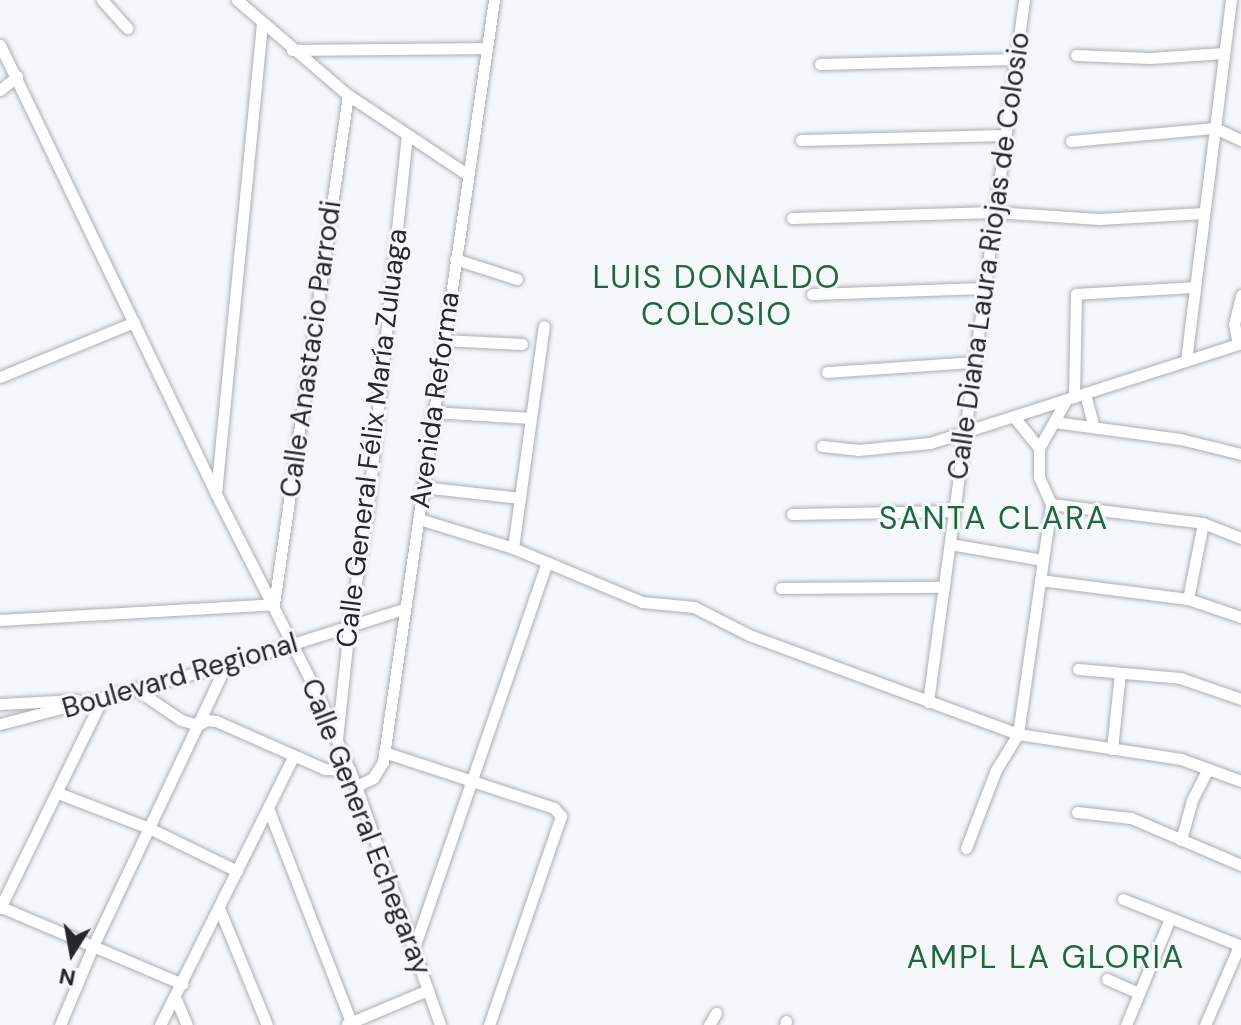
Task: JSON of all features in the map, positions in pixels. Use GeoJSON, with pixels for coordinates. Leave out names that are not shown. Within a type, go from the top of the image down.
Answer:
{"type":"FeatureCollection","features":[{"type":"Feature","properties":{"kind":"street"},"geometry":{"type":"LineString","coordinates":[[102,0],[127,28]]}},
{"type":"Feature","properties":{"kind":"street"},"geometry":{"type":"LineString","coordinates":[[237,0],[348,95],[468,175]]}},
{"type":"Feature","properties":{"kind":"street","name":"Avenida Reforma"},"geometry":{"type":"LineString","coordinates":[[356,786],[376,774],[384,752],[494,0]]}},
{"type":"Feature","properties":{"kind":"street","name":"Calle Diana Laura Riojas de Colosio"},"geometry":{"type":"LineString","coordinates":[[928,702],[1024,0]]}},
{"type":"Feature","properties":{"kind":"street"},"geometry":{"type":"LineString","coordinates":[[1186,361],[1231,0]]}},
{"type":"Feature","properties":{"kind":"street"},"geometry":{"type":"LineString","coordinates":[[216,494],[262,24]]}},
{"type":"Feature","properties":{"kind":"street","name":"Calle General Echegaray"},"geometry":{"type":"LineString","coordinates":[[0,45],[216,494],[295,644],[350,770],[439,1023]]}},
{"type":"Feature","properties":{"kind":"street"},"geometry":{"type":"LineString","coordinates":[[292,50],[487,48]]}},
{"type":"Feature","properties":{"kind":"street"},"geometry":{"type":"LineString","coordinates":[[1076,55],[1150,58],[1224,53]]}},
{"type":"Feature","properties":{"kind":"street"},"geometry":{"type":"LineString","coordinates":[[820,64],[1015,59]]}},
{"type":"Feature","properties":{"kind":"street"},"geometry":{"type":"LineString","coordinates":[[0,90],[17,76]]}},
{"type":"Feature","properties":{"kind":"street","name":"Calle Anastacio Parrodi"},"geometry":{"type":"LineString","coordinates":[[274,604],[348,95]]}},
{"type":"Feature","properties":{"kind":"street"},"geometry":{"type":"LineString","coordinates":[[1071,141],[1215,128],[1241,140]]}},
{"type":"Feature","properties":{"kind":"street"},"geometry":{"type":"LineString","coordinates":[[801,140],[1005,135]]}},
{"type":"Feature","properties":{"kind":"street","name":"Calle General Félix María Zuluaga"},"geometry":{"type":"LineString","coordinates":[[337,740],[349,627],[368,505],[407,136]]}},
{"type":"Feature","properties":{"kind":"street"},"geometry":{"type":"LineString","coordinates":[[792,218],[994,212],[1099,219],[1204,213]]}},
{"type":"Feature","properties":{"kind":"street"},"geometry":{"type":"LineString","coordinates":[[455,259],[517,279]]}},
{"type":"Feature","properties":{"kind":"street"},"geometry":{"type":"LineString","coordinates":[[1094,427],[1075,397],[1076,294],[1195,287]]}},
{"type":"Feature","properties":{"kind":"street"},"geometry":{"type":"LineString","coordinates":[[812,294],[984,288]]}},
{"type":"Feature","properties":{"kind":"street"},"geometry":{"type":"LineString","coordinates":[[822,446],[894,449],[964,433],[1240,343],[1234,324],[1241,295]]}},
{"type":"Feature","properties":{"kind":"street"},"geometry":{"type":"LineString","coordinates":[[0,377],[134,322]]}},
{"type":"Feature","properties":{"kind":"street"},"geometry":{"type":"LineString","coordinates":[[513,548],[544,326]]}},
{"type":"Feature","properties":{"kind":"street"},"geometry":{"type":"LineString","coordinates":[[443,340],[522,344]]}},
{"type":"Feature","properties":{"kind":"street"},"geometry":{"type":"LineString","coordinates":[[827,372],[974,362]]}},
{"type":"Feature","properties":{"kind":"street"},"geometry":{"type":"LineString","coordinates":[[966,848],[984,795],[1018,734],[1051,504],[1039,477],[1039,448],[1054,422],[1075,397]]}},
{"type":"Feature","properties":{"kind":"street"},"geometry":{"type":"LineString","coordinates":[[432,412],[531,418]]}},
{"type":"Feature","properties":{"kind":"street"},"geometry":{"type":"LineString","coordinates":[[1014,417],[1039,448]]}},
{"type":"Feature","properties":{"kind":"street"},"geometry":{"type":"LineString","coordinates":[[1054,422],[1192,441],[1241,454]]}},
{"type":"Feature","properties":{"kind":"street"},"geometry":{"type":"LineString","coordinates":[[422,487],[520,498]]}},
{"type":"Feature","properties":{"kind":"street"},"geometry":{"type":"LineString","coordinates":[[1051,504],[1203,523],[1241,538]]}},
{"type":"Feature","properties":{"kind":"street"},"geometry":{"type":"LineString","coordinates":[[792,514],[954,511]]}},
{"type":"Feature","properties":{"kind":"street"},"geometry":{"type":"LineString","coordinates":[[419,519],[513,548],[642,602],[694,607],[737,631],[1018,734],[1181,759],[1241,781]]}},
{"type":"Feature","properties":{"kind":"street"},"geometry":{"type":"LineString","coordinates":[[1188,599],[1203,523]]}},
{"type":"Feature","properties":{"kind":"street"},"geometry":{"type":"LineString","coordinates":[[950,544],[1043,560]]}},
{"type":"Feature","properties":{"kind":"street"},"geometry":{"type":"LineString","coordinates":[[413,951],[547,562]]}},
{"type":"Feature","properties":{"kind":"street"},"geometry":{"type":"LineString","coordinates":[[1040,580],[1188,599],[1241,617]]}},
{"type":"Feature","properties":{"kind":"street"},"geometry":{"type":"LineString","coordinates":[[781,588],[944,587]]}},
{"type":"Feature","properties":{"kind":"street"},"geometry":{"type":"LineString","coordinates":[[0,620],[274,604]]}},
{"type":"Feature","properties":{"kind":"street","name":"Boulevard Regional"},"geometry":{"type":"LineString","coordinates":[[0,724],[226,665],[404,609]]}},
{"type":"Feature","properties":{"kind":"street"},"geometry":{"type":"LineString","coordinates":[[60,1025],[93,946],[226,665]]}},
{"type":"Feature","properties":{"kind":"street"},"geometry":{"type":"LineString","coordinates":[[1078,669],[1180,678],[1241,699]]}},
{"type":"Feature","properties":{"kind":"street"},"geometry":{"type":"LineString","coordinates":[[1112,749],[1120,673]]}},
{"type":"Feature","properties":{"kind":"street"},"geometry":{"type":"LineString","coordinates":[[137,690],[174,718],[198,725],[207,720],[216,721],[325,769],[350,770]]}},
{"type":"Feature","properties":{"kind":"street"},"geometry":{"type":"LineString","coordinates":[[0,704],[104,699],[0,907],[182,984]]}},
{"type":"Feature","properties":{"kind":"street"},"geometry":{"type":"LineString","coordinates":[[384,752],[559,812],[561,820],[489,1025]]}},
{"type":"Feature","properties":{"kind":"street"},"geometry":{"type":"LineString","coordinates":[[160,1025],[294,755]]}},
{"type":"Feature","properties":{"kind":"street"},"geometry":{"type":"LineString","coordinates":[[1181,840],[1192,800],[1208,769]]}},
{"type":"Feature","properties":{"kind":"street"},"geometry":{"type":"LineString","coordinates":[[58,793],[149,828],[237,871]]}},
{"type":"Feature","properties":{"kind":"street"},"geometry":{"type":"LineString","coordinates":[[268,808],[349,1024],[428,990]]}},
{"type":"Feature","properties":{"kind":"street"},"geometry":{"type":"LineString","coordinates":[[1077,812],[1131,818],[1241,865]]}},
{"type":"Feature","properties":{"kind":"street"},"geometry":{"type":"LineString","coordinates":[[1123,899],[1240,946],[1205,1025]]}},
{"type":"Feature","properties":{"kind":"street"},"geometry":{"type":"LineString","coordinates":[[219,908],[267,1025]]}},
{"type":"Feature","properties":{"kind":"street"},"geometry":{"type":"LineString","coordinates":[[1126,1025],[1170,918]]}},
{"type":"Feature","properties":{"kind":"street"},"geometry":{"type":"LineString","coordinates":[[1107,979],[1139,993]]}},
{"type":"Feature","properties":{"kind":"street"},"geometry":{"type":"LineString","coordinates":[[175,997],[187,1025]]}},
{"type":"Feature","properties":{"kind":"street"},"geometry":{"type":"LineString","coordinates":[[709,1025],[716,1013]]}},
{"type":"Feature","properties":{"kind":"street"},"geometry":{"type":"LineString","coordinates":[[439,1023],[453,1025]]}},
{"type":"Feature","properties":{"kind":"district","name":"LUIS DONALDO COLOSIO"},"geometry":{"type":"Point","coordinates":[717,296]}},
{"type":"Feature","properties":{"kind":"district","name":"SANTA CLARA"},"geometry":{"type":"Point","coordinates":[994,518]}},
{"type":"Feature","properties":{"kind":"district","name":"AMPL LA GLORIA"},"geometry":{"type":"Point","coordinates":[1046,957]}}]}
